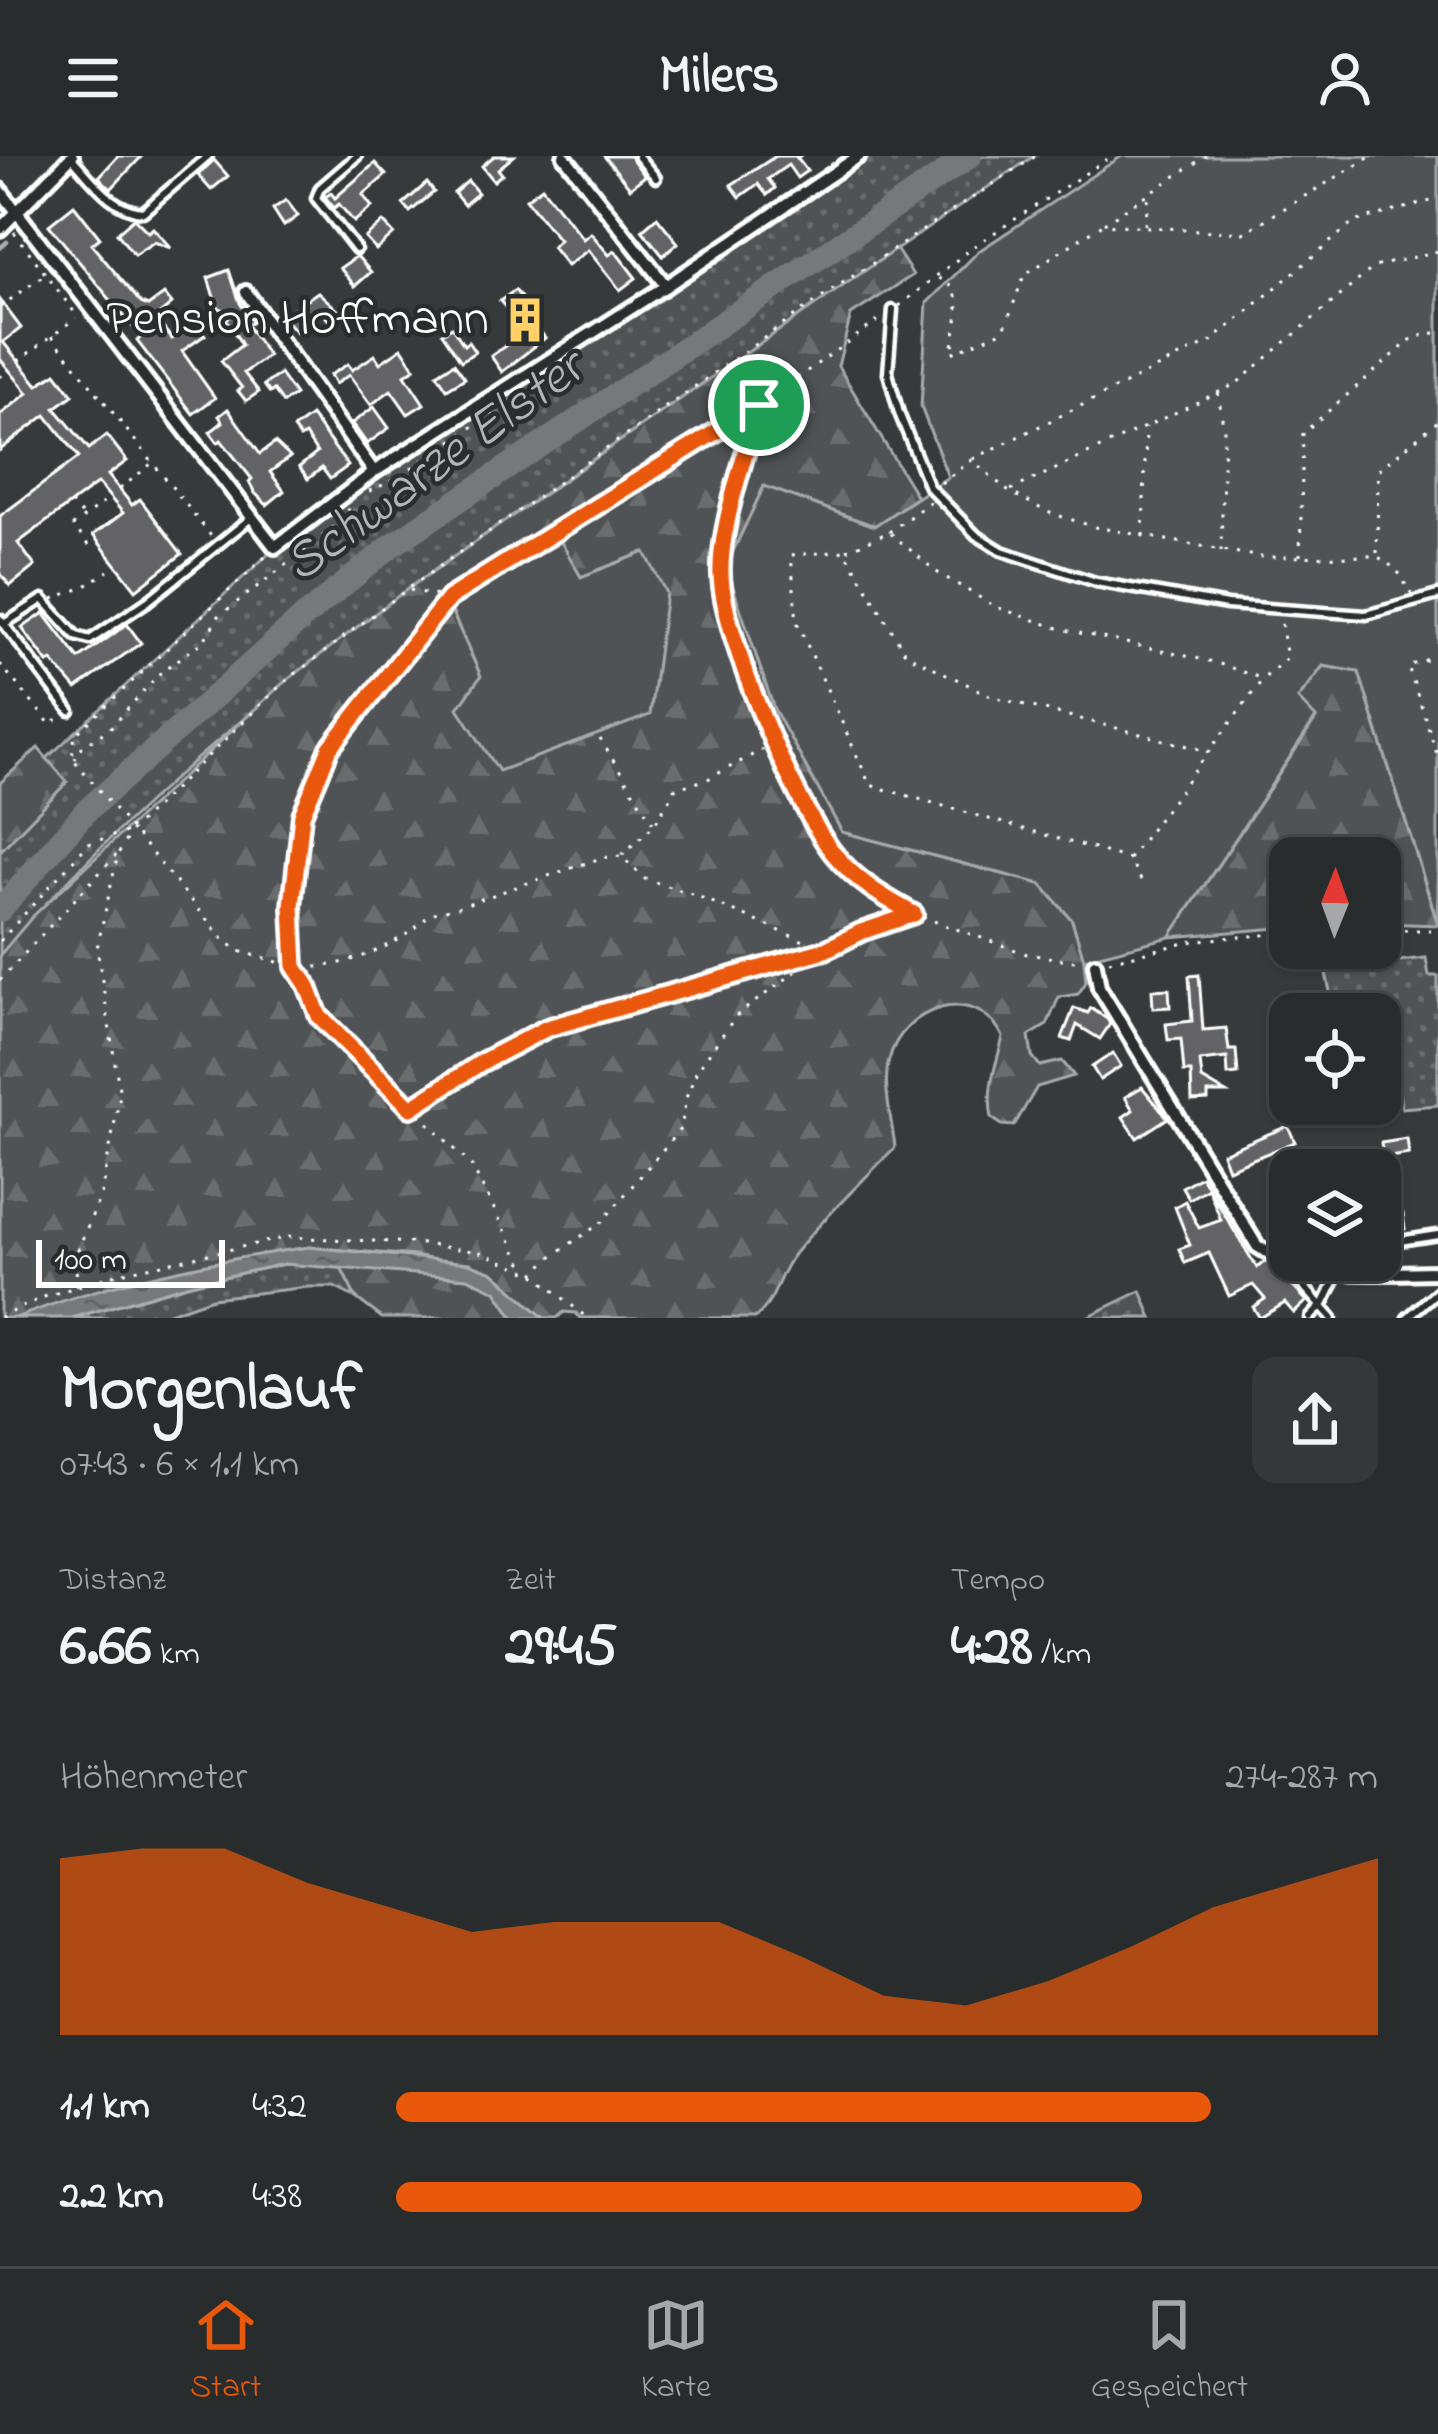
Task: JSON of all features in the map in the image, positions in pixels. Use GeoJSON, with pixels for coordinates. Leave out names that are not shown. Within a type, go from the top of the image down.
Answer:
{"type":"FeatureCollection","features":[{"type":"Feature","properties":{"kind":"street"},"geometry":{"type":"LineString","coordinates":[[3,226],[72,156]]}},
{"type":"Feature","properties":{"kind":"street"},"geometry":{"type":"LineString","coordinates":[[0,190],[275,547],[374,472],[859,156]]}},
{"type":"Feature","properties":{"kind":"street"},"geometry":{"type":"LineString","coordinates":[[568,157],[666,286]]}},
{"type":"Feature","properties":{"kind":"street"},"geometry":{"type":"LineString","coordinates":[[246,292],[374,472]]}},
{"type":"Feature","properties":{"kind":"street"},"geometry":{"type":"LineString","coordinates":[[1095,964],[1100,986],[1257,1246],[1269,1251]]}},
{"type":"Feature","properties":{"kind":"street"},"geometry":{"type":"LineString","coordinates":[[1401,1272],[1438,1272]]}},
{"type":"Feature","properties":{"kind":"lane"},"geometry":{"type":"LineString","coordinates":[[72,156],[116,204],[126,211],[143,212],[208,156]]}},
{"type":"Feature","properties":{"kind":"lane"},"geometry":{"type":"LineString","coordinates":[[356,249],[316,194],[357,156]]}},
{"type":"Feature","properties":{"kind":"lane"},"geometry":{"type":"LineString","coordinates":[[638,156],[656,178]]}},
{"type":"Feature","properties":{"kind":"lane"},"geometry":{"type":"LineString","coordinates":[[893,310],[888,373],[899,413],[929,487],[976,536],[1030,562],[1096,582],[1228,605],[1366,615],[1438,595]]}},
{"type":"Feature","properties":{"kind":"lane"},"geometry":{"type":"LineString","coordinates":[[70,711],[2,622],[40,599],[76,636],[90,640],[252,517]]}},
{"type":"Feature","properties":{"kind":"lane"},"geometry":{"type":"LineString","coordinates":[[1401,1241],[1438,1235]]}},
{"type":"Feature","properties":{"kind":"lane"},"geometry":{"type":"LineString","coordinates":[[1298,1281],[1332,1318]]}},
{"type":"Feature","properties":{"kind":"lane"},"geometry":{"type":"LineString","coordinates":[[1310,1318],[1334,1281]]}},
{"type":"Feature","properties":{"kind":"lane"},"geometry":{"type":"LineString","coordinates":[[1407,1318],[1438,1292]]}},
{"type":"Feature","properties":{"kind":"path"},"geometry":{"type":"LineString","coordinates":[[0,980],[118,854],[131,831],[282,684],[406,590],[836,288],[1036,156]]}},
{"type":"Feature","properties":{"kind":"path"},"geometry":{"type":"LineString","coordinates":[[525,1268],[471,1165],[319,1016],[295,967],[292,906],[302,815],[330,748],[449,598],[759,405],[974,246],[1112,156]]}},
{"type":"Feature","properties":{"kind":"path"},"geometry":{"type":"LineString","coordinates":[[937,277],[952,284],[959,296],[952,353],[1004,330],[1024,275],[1206,156]]}},
{"type":"Feature","properties":{"kind":"path"},"geometry":{"type":"LineString","coordinates":[[1103,224],[1243,233],[1372,156]]}},
{"type":"Feature","properties":{"kind":"path"},"geometry":{"type":"LineString","coordinates":[[1145,226],[1149,194]]}},
{"type":"Feature","properties":{"kind":"path"},"geometry":{"type":"LineString","coordinates":[[1141,880],[1129,860],[870,785],[797,622],[791,555],[845,551],[889,532],[938,496],[940,484],[972,460],[1212,341],[1354,222],[1438,199]]}},
{"type":"Feature","properties":{"kind":"path"},"geometry":{"type":"LineString","coordinates":[[3,226],[78,317],[18,361]]}},
{"type":"Feature","properties":{"kind":"path"},"geometry":{"type":"LineString","coordinates":[[1008,491],[1236,384],[1374,267],[1438,251]]}},
{"type":"Feature","properties":{"kind":"path"},"geometry":{"type":"LineString","coordinates":[[0,308],[45,274]]}},
{"type":"Feature","properties":{"kind":"path"},"geometry":{"type":"LineString","coordinates":[[1300,558],[1303,433],[1413,338],[1438,332]]}},
{"type":"Feature","properties":{"kind":"path"},"geometry":{"type":"LineString","coordinates":[[52,336],[218,544]]}},
{"type":"Feature","properties":{"kind":"path"},"geometry":{"type":"LineString","coordinates":[[0,377],[8,370]]}},
{"type":"Feature","properties":{"kind":"path"},"geometry":{"type":"LineString","coordinates":[[74,760],[162,671],[203,641],[219,616],[332,530],[359,496],[392,481],[539,382]]}},
{"type":"Feature","properties":{"kind":"path"},"geometry":{"type":"LineString","coordinates":[[1218,393],[1224,430],[1221,553]]}},
{"type":"Feature","properties":{"kind":"path"},"geometry":{"type":"LineString","coordinates":[[759,405],[720,573],[728,617],[773,745],[832,851],[866,888],[914,914],[1028,954],[1095,964],[1198,940],[1269,935]]}},
{"type":"Feature","properties":{"kind":"path"},"geometry":{"type":"LineString","coordinates":[[1377,556],[1378,470],[1438,421]]}},
{"type":"Feature","properties":{"kind":"path"},"geometry":{"type":"LineString","coordinates":[[1143,538],[1146,427]]}},
{"type":"Feature","properties":{"kind":"path"},"geometry":{"type":"LineString","coordinates":[[972,460],[1008,491],[1047,512],[1143,538],[1221,553],[1377,556],[1396,570],[1416,601]]}},
{"type":"Feature","properties":{"kind":"path"},"geometry":{"type":"LineString","coordinates":[[120,489],[153,462]]}},
{"type":"Feature","properties":{"kind":"path"},"geometry":{"type":"LineString","coordinates":[[88,545],[73,526],[110,498]]}},
{"type":"Feature","properties":{"kind":"path"},"geometry":{"type":"LineString","coordinates":[[71,503],[84,518]]}},
{"type":"Feature","properties":{"kind":"path"},"geometry":{"type":"LineString","coordinates":[[889,532],[938,573],[996,607],[1061,629],[1214,662],[1263,679]]}},
{"type":"Feature","properties":{"kind":"path"},"geometry":{"type":"LineString","coordinates":[[275,547],[76,734],[72,748],[74,760],[131,831],[238,951],[295,967],[322,969],[341,964],[405,936],[432,911],[452,909],[601,858],[621,856],[653,825],[676,788],[706,780],[773,745]]}},
{"type":"Feature","properties":{"kind":"path"},"geometry":{"type":"LineString","coordinates":[[845,551],[906,654],[993,697],[1212,752]]}},
{"type":"Feature","properties":{"kind":"path"},"geometry":{"type":"LineString","coordinates":[[46,602],[108,571]]}},
{"type":"Feature","properties":{"kind":"path"},"geometry":{"type":"LineString","coordinates":[[406,590],[449,598]]}},
{"type":"Feature","properties":{"kind":"path"},"geometry":{"type":"LineString","coordinates":[[1129,860],[1263,679],[1288,658],[1280,608]]}},
{"type":"Feature","properties":{"kind":"path"},"geometry":{"type":"LineString","coordinates":[[1438,656],[1408,665],[1438,757]]}},
{"type":"Feature","properties":{"kind":"path"},"geometry":{"type":"LineString","coordinates":[[0,664],[50,724],[70,711]]}},
{"type":"Feature","properties":{"kind":"path"},"geometry":{"type":"LineString","coordinates":[[600,739],[653,825]]}},
{"type":"Feature","properties":{"kind":"path"},"geometry":{"type":"LineString","coordinates":[[0,941],[89,843],[131,831]]}},
{"type":"Feature","properties":{"kind":"path"},"geometry":{"type":"LineString","coordinates":[[76,1286],[77,1252],[101,1194],[120,1095],[97,948],[118,854]]}},
{"type":"Feature","properties":{"kind":"path"},"geometry":{"type":"LineString","coordinates":[[621,856],[645,879],[825,950]]}},
{"type":"Feature","properties":{"kind":"path"},"geometry":{"type":"LineString","coordinates":[[534,1274],[601,1223],[681,1128],[686,1098],[698,1070],[736,1016],[825,950],[914,914]]}},
{"type":"Feature","properties":{"kind":"path"},"geometry":{"type":"LineString","coordinates":[[1401,929],[1438,930]]}},
{"type":"Feature","properties":{"kind":"path"},"geometry":{"type":"LineString","coordinates":[[411,1108],[465,1071],[547,1028],[825,950]]}},
{"type":"Feature","properties":{"kind":"path"},"geometry":{"type":"LineString","coordinates":[[0,1317],[76,1286],[181,1258],[288,1237],[455,1247],[525,1268],[587,1318]]}},
{"type":"Feature","properties":{"kind":"green space"},"geometry":{"type":"Polygon","coordinates":[[[864,156],[1034,156],[513,515],[356,629],[134,815],[0,955],[0,851],[67,782],[46,759],[276,547],[374,472],[864,156]]]}},
{"type":"Feature","properties":{"kind":"green space"},"geometry":{"type":"Polygon","coordinates":[[[1122,156],[1438,156],[1438,924],[1359,672],[1323,666],[1298,699],[1316,718],[1170,937],[1084,959],[1072,920],[1041,884],[842,832],[774,709],[726,566],[764,486],[874,526],[948,477],[921,407],[927,303],[979,251],[1122,156]]]}},
{"type":"Feature","properties":{"kind":"green space"},"geometry":{"type":"Polygon","coordinates":[[[896,249],[913,275],[851,315],[838,366],[917,497],[875,526],[764,487],[842,832],[1041,884],[1072,920],[1086,982],[1078,994],[1059,997],[1047,1025],[1029,1036],[1032,1056],[1040,1066],[1062,1061],[1074,1076],[1037,1087],[1014,1126],[1002,1125],[992,1118],[990,1097],[1003,1037],[991,1020],[958,1006],[941,1008],[908,1026],[887,1070],[895,1147],[795,1253],[755,1318],[580,1318],[564,1312],[557,1318],[544,1318],[493,1272],[415,1256],[309,1247],[0,1318],[0,955],[32,917],[282,684],[406,590],[896,249]],[[560,543],[450,608],[481,676],[645,552],[581,577],[560,543]]]}},
{"type":"Feature","properties":{"kind":"green space"},"geometry":{"type":"Polygon","coordinates":[[[561,542],[581,577],[645,552],[666,593],[650,715],[499,771],[458,708],[481,676],[450,607],[561,542]]]}},
{"type":"Feature","properties":{"kind":"green space"},"geometry":{"type":"Polygon","coordinates":[[[1323,666],[1359,672],[1438,925],[1401,924],[1401,837],[1269,837],[1269,929],[1170,937],[1316,719],[1297,699],[1323,666]]]}},
{"type":"Feature","properties":{"kind":"green space"},"geometry":{"type":"Polygon","coordinates":[[[38,748],[67,782],[0,851],[0,783],[38,748]]]}},
{"type":"Feature","properties":{"kind":"green space"},"geometry":{"type":"Polygon","coordinates":[[[1426,958],[1429,976],[1438,976],[1438,1105],[1402,1108],[1401,993],[1330,993],[1325,969],[1401,969],[1401,961],[1426,958]]]}},
{"type":"Feature","properties":{"kind":"green space"},"geometry":{"type":"Polygon","coordinates":[[[284,1264],[340,1266],[356,1298],[334,1287],[308,1287],[212,1298],[155,1318],[72,1318],[190,1284],[284,1264]]]}},
{"type":"Feature","properties":{"kind":"green space"},"geometry":{"type":"Polygon","coordinates":[[[340,1266],[468,1278],[496,1291],[514,1318],[382,1318],[356,1298],[340,1266]]]}},
{"type":"Feature","properties":{"kind":"green space"},"geometry":{"type":"Polygon","coordinates":[[[1141,1291],[1152,1318],[1085,1318],[1141,1291]]]}},
{"type":"Feature","properties":{"kind":"water"},"geometry":{"type":"Polygon","coordinates":[[[309,1247],[469,1263],[493,1272],[544,1318],[514,1318],[496,1291],[468,1278],[284,1264],[190,1284],[72,1318],[16,1318],[160,1274],[309,1247]]]}},
{"type":"Feature","properties":{"kind":"building"},"geometry":{"type":"Polygon","coordinates":[[[118,156],[142,156],[111,189],[99,177],[118,156]]]}},
{"type":"Feature","properties":{"kind":"building"},"geometry":{"type":"Polygon","coordinates":[[[494,156],[514,156],[498,169],[502,174],[494,181],[482,166],[494,156]]]}},
{"type":"Feature","properties":{"kind":"building"},"geometry":{"type":"Polygon","coordinates":[[[604,156],[630,156],[645,176],[630,188],[604,156]]]}},
{"type":"Feature","properties":{"kind":"building"},"geometry":{"type":"Polygon","coordinates":[[[776,156],[800,156],[807,171],[797,178],[788,165],[768,179],[775,188],[767,195],[758,184],[740,197],[731,185],[776,156]]]}},
{"type":"Feature","properties":{"kind":"building"},"geometry":{"type":"Polygon","coordinates":[[[214,160],[228,176],[211,190],[198,175],[214,160]]]}},
{"type":"Feature","properties":{"kind":"building"},"geometry":{"type":"Polygon","coordinates":[[[375,163],[386,175],[363,195],[372,207],[354,222],[339,204],[334,208],[325,197],[331,193],[335,198],[375,163]]]}},
{"type":"Feature","properties":{"kind":"building"},"geometry":{"type":"Polygon","coordinates":[[[468,181],[478,193],[464,205],[454,193],[468,181]]]}},
{"type":"Feature","properties":{"kind":"building"},"geometry":{"type":"Polygon","coordinates":[[[427,183],[434,192],[410,212],[403,204],[427,183]]]}},
{"type":"Feature","properties":{"kind":"building"},"geometry":{"type":"Polygon","coordinates":[[[542,187],[583,239],[591,233],[609,255],[615,251],[636,278],[620,290],[588,250],[567,266],[552,247],[559,240],[526,199],[542,187]]]}},
{"type":"Feature","properties":{"kind":"building"},"geometry":{"type":"Polygon","coordinates":[[[286,200],[298,216],[284,226],[273,209],[286,200]]]}},
{"type":"Feature","properties":{"kind":"building"},"geometry":{"type":"Polygon","coordinates":[[[74,205],[100,238],[91,244],[141,303],[148,306],[164,294],[172,304],[155,318],[172,339],[196,322],[205,335],[182,351],[215,398],[193,414],[137,341],[141,337],[49,225],[74,205]]]}},
{"type":"Feature","properties":{"kind":"building"},"geometry":{"type":"Polygon","coordinates":[[[657,217],[678,243],[663,256],[642,230],[657,217]]]}},
{"type":"Feature","properties":{"kind":"building"},"geometry":{"type":"Polygon","coordinates":[[[134,218],[148,232],[153,228],[171,248],[154,242],[134,255],[117,233],[134,218]]]}},
{"type":"Feature","properties":{"kind":"building"},"geometry":{"type":"Polygon","coordinates":[[[383,222],[394,234],[376,250],[365,238],[383,222]]]}},
{"type":"Feature","properties":{"kind":"building"},"geometry":{"type":"Polygon","coordinates":[[[357,256],[371,272],[355,286],[340,268],[357,256]]]}},
{"type":"Feature","properties":{"kind":"building"},"geometry":{"type":"Polygon","coordinates":[[[229,270],[240,303],[253,322],[247,325],[268,356],[244,373],[259,392],[246,401],[221,361],[242,345],[226,319],[234,314],[217,307],[208,278],[229,270]]]}},
{"type":"Feature","properties":{"kind":"building","name":"Pension Hoffmann"},"geometry":{"type":"Polygon","coordinates":[[[515,290],[545,338],[502,372],[491,356],[526,331],[500,301],[515,290]]]}},
{"type":"Feature","properties":{"kind":"building"},"geometry":{"type":"Polygon","coordinates":[[[318,292],[341,313],[330,322],[321,311],[296,332],[282,316],[318,292]]]}},
{"type":"Feature","properties":{"kind":"building"},"geometry":{"type":"Polygon","coordinates":[[[0,300],[21,328],[3,342],[38,385],[56,373],[73,395],[55,408],[89,449],[107,435],[127,461],[108,475],[132,505],[140,499],[182,554],[136,590],[93,535],[123,513],[98,483],[18,543],[35,566],[10,586],[0,573],[0,516],[79,457],[46,415],[0,450],[0,415],[28,393],[0,359],[0,300]]]}},
{"type":"Feature","properties":{"kind":"building"},"geometry":{"type":"Polygon","coordinates":[[[452,327],[475,352],[461,361],[442,333],[452,327]]]}},
{"type":"Feature","properties":{"kind":"building"},"geometry":{"type":"Polygon","coordinates":[[[402,348],[415,368],[405,375],[424,404],[408,414],[391,390],[371,405],[349,375],[335,384],[330,375],[348,364],[352,370],[375,355],[380,363],[402,348]]]}},
{"type":"Feature","properties":{"kind":"building"},"geometry":{"type":"Polygon","coordinates":[[[454,363],[465,378],[447,389],[437,374],[454,363]]]}},
{"type":"Feature","properties":{"kind":"building"},"geometry":{"type":"Polygon","coordinates":[[[280,374],[295,395],[283,403],[264,385],[280,374]]]}},
{"type":"Feature","properties":{"kind":"building"},"geometry":{"type":"Polygon","coordinates":[[[374,407],[389,428],[367,444],[352,423],[374,407]]]}},
{"type":"Feature","properties":{"kind":"building"},"geometry":{"type":"Polygon","coordinates":[[[228,409],[260,454],[275,443],[290,457],[270,472],[284,491],[267,505],[255,493],[252,479],[210,432],[223,422],[219,416],[228,409]]]}},
{"type":"Feature","properties":{"kind":"building"},"geometry":{"type":"Polygon","coordinates":[[[311,416],[348,466],[330,479],[322,468],[308,479],[299,467],[317,453],[305,435],[300,438],[293,429],[311,416]]]}},
{"type":"Feature","properties":{"kind":"building"},"geometry":{"type":"Polygon","coordinates":[[[44,613],[79,659],[127,624],[141,643],[76,689],[52,661],[48,663],[22,628],[44,613]]]}},
{"type":"Feature","properties":{"kind":"building"},"geometry":{"type":"Polygon","coordinates":[[[1199,975],[1203,1030],[1226,1028],[1229,1050],[1236,1050],[1238,1074],[1228,1075],[1227,1058],[1200,1061],[1202,1079],[1226,1093],[1208,1093],[1208,1100],[1192,1101],[1191,1072],[1184,1072],[1181,1039],[1168,1040],[1166,1024],[1192,1021],[1189,976],[1199,975]]]}},
{"type":"Feature","properties":{"kind":"building"},"geometry":{"type":"Polygon","coordinates":[[[1169,989],[1170,1007],[1153,1008],[1152,990],[1169,989]]]}},
{"type":"Feature","properties":{"kind":"building"},"geometry":{"type":"Polygon","coordinates":[[[1074,1008],[1088,1013],[1091,1008],[1107,1019],[1110,1024],[1100,1039],[1077,1025],[1071,1041],[1062,1038],[1074,1008]]]}},
{"type":"Feature","properties":{"kind":"building"},"geometry":{"type":"Polygon","coordinates":[[[1113,1053],[1121,1066],[1100,1080],[1092,1067],[1113,1053]]]}},
{"type":"Feature","properties":{"kind":"building"},"geometry":{"type":"Polygon","coordinates":[[[1142,1087],[1168,1118],[1137,1138],[1123,1117],[1133,1110],[1125,1097],[1142,1087]]]}},
{"type":"Feature","properties":{"kind":"building"},"geometry":{"type":"Polygon","coordinates":[[[1288,1126],[1295,1142],[1228,1169],[1222,1153],[1288,1126]]]}},
{"type":"Feature","properties":{"kind":"building"},"geometry":{"type":"Polygon","coordinates":[[[1407,1139],[1409,1154],[1382,1149],[1381,1143],[1407,1139]]]}},
{"type":"Feature","properties":{"kind":"building"},"geometry":{"type":"Polygon","coordinates":[[[1201,1176],[1257,1268],[1265,1261],[1269,1281],[1287,1281],[1307,1301],[1294,1313],[1285,1303],[1260,1318],[1253,1307],[1265,1299],[1253,1285],[1229,1296],[1209,1253],[1185,1263],[1179,1249],[1190,1245],[1175,1207],[1185,1201],[1199,1228],[1221,1220],[1208,1188],[1189,1199],[1182,1187],[1201,1176]]]}},
{"type":"Feature","properties":{"kind":"waterway","name":"Schwarze Elster"},"geometry":{"type":"LineString","coordinates":[[0,910],[85,812],[299,621],[391,546],[970,156]]}},
{"type":"Feature","properties":{"kind":"waterway"},"geometry":{"type":"LineString","coordinates":[[0,248],[7,242]]}},
{"type":"Feature","properties":{"kind":"place","name":"Pension Hoffmann"},"geometry":{"type":"Point","coordinates":[525,320]}},
{"type":"Feature","properties":{"kind":"route"},"geometry":{"type":"LineString","coordinates":[[759,405],[720,573],[728,617],[773,745],[832,851],[866,888],[914,914],[825,950],[547,1028],[432,1091],[411,1108],[319,1016],[295,967],[292,906],[302,815],[330,748],[449,598],[759,405]]}}]}
